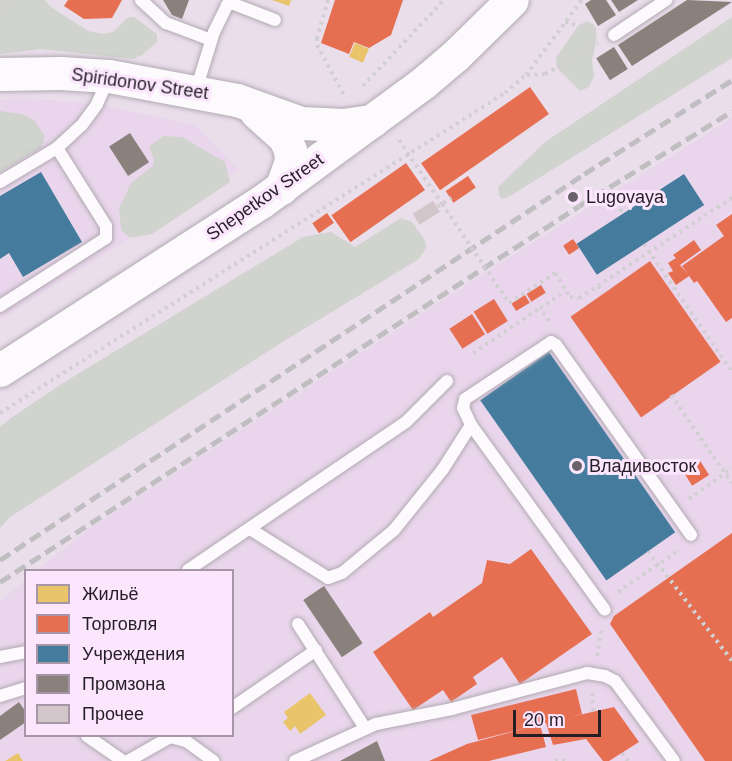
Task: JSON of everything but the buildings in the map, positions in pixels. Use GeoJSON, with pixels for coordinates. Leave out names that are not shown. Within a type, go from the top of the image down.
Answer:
{"type":"FeatureCollection","features":[{"type":"Feature","properties":{"kind":"main road","name":"Shepetkov Street"},"geometry":{"type":"LineString","coordinates":[[0,370],[281,188],[380,118],[456,55],[512,0]]}},
{"type":"Feature","properties":{"kind":"main road","name":"Spiridonov Street"},"geometry":{"type":"LineString","coordinates":[[0,75],[60,73],[110,76],[243,102],[301,123],[343,125],[380,118]]}},
{"type":"Feature","properties":{"kind":"main road","name":"Spiridonov Street"},"geometry":{"type":"LineString","coordinates":[[243,102],[267,120],[285,138],[291,161],[281,188]]}},
{"type":"Feature","properties":{"kind":"lane"},"geometry":{"type":"LineString","coordinates":[[141,0],[166,23],[211,40]]}},
{"type":"Feature","properties":{"kind":"lane"},"geometry":{"type":"LineString","coordinates":[[614,34],[666,0]]}},
{"type":"Feature","properties":{"kind":"lane"},"geometry":{"type":"LineString","coordinates":[[196,91],[222,11],[231,3],[275,20]]}},
{"type":"Feature","properties":{"kind":"lane"},"geometry":{"type":"LineString","coordinates":[[0,182],[57,148],[82,125],[97,104],[110,76]]}},
{"type":"Feature","properties":{"kind":"lane"},"geometry":{"type":"LineString","coordinates":[[0,306],[106,238],[106,226],[57,148]]}},
{"type":"Feature","properties":{"kind":"lane"},"geometry":{"type":"LineString","coordinates":[[605,610],[471,425],[463,408],[465,399],[551,342],[556,345],[688,540]]}},
{"type":"Feature","properties":{"kind":"lane"},"geometry":{"type":"LineString","coordinates":[[190,569],[406,422],[447,381]]}},
{"type":"Feature","properties":{"kind":"lane"},"geometry":{"type":"LineString","coordinates":[[250,529],[328,578],[342,573],[394,530],[443,469],[471,425]]}},
{"type":"Feature","properties":{"kind":"lane"},"geometry":{"type":"LineString","coordinates":[[298,624],[365,728]]}},
{"type":"Feature","properties":{"kind":"lane"},"geometry":{"type":"LineString","coordinates":[[234,707],[316,650]]}},
{"type":"Feature","properties":{"kind":"lane"},"geometry":{"type":"LineString","coordinates":[[0,657],[24,652]]}},
{"type":"Feature","properties":{"kind":"lane"},"geometry":{"type":"LineString","coordinates":[[295,761],[365,728],[594,673],[615,681],[674,761]]}},
{"type":"Feature","properties":{"kind":"lane"},"geometry":{"type":"LineString","coordinates":[[0,697],[15,689],[24,688]]}},
{"type":"Feature","properties":{"kind":"lane"},"geometry":{"type":"LineString","coordinates":[[90,737],[125,761],[170,737],[190,738],[214,761]]}},
{"type":"Feature","properties":{"kind":"path"},"geometry":{"type":"LineString","coordinates":[[0,12],[18,0]]}},
{"type":"Feature","properties":{"kind":"path"},"geometry":{"type":"LineString","coordinates":[[328,0],[316,38],[317,45],[346,98]]}},
{"type":"Feature","properties":{"kind":"path"},"geometry":{"type":"LineString","coordinates":[[444,0],[362,86],[380,118],[410,154],[509,303],[555,273],[570,297],[575,299],[732,198]]}},
{"type":"Feature","properties":{"kind":"path"},"geometry":{"type":"LineString","coordinates":[[0,413],[505,93],[526,75],[582,0]]}},
{"type":"Feature","properties":{"kind":"path"},"geometry":{"type":"LineString","coordinates":[[566,22],[614,34]]}},
{"type":"Feature","properties":{"kind":"path"},"geometry":{"type":"LineString","coordinates":[[526,75],[545,74],[614,34]]}},
{"type":"Feature","properties":{"kind":"path"},"geometry":{"type":"LineString","coordinates":[[437,207],[451,198]]}},
{"type":"Feature","properties":{"kind":"path"},"geometry":{"type":"LineString","coordinates":[[620,209],[623,213]]}},
{"type":"Feature","properties":{"kind":"path"},"geometry":{"type":"LineString","coordinates":[[644,244],[732,372]]}},
{"type":"Feature","properties":{"kind":"path"},"geometry":{"type":"LineString","coordinates":[[598,286],[602,293]]}},
{"type":"Feature","properties":{"kind":"path"},"geometry":{"type":"LineString","coordinates":[[473,353],[540,308]]}},
{"type":"Feature","properties":{"kind":"path"},"geometry":{"type":"LineString","coordinates":[[671,395],[732,483]]}},
{"type":"Feature","properties":{"kind":"path"},"geometry":{"type":"LineString","coordinates":[[658,565],[688,540],[691,523],[680,506],[732,468]]}},
{"type":"Feature","properties":{"kind":"path"},"geometry":{"type":"LineString","coordinates":[[648,551],[732,661]]}},
{"type":"Feature","properties":{"kind":"path"},"geometry":{"type":"LineString","coordinates":[[591,699],[593,712]]}},
{"type":"Feature","properties":{"kind":"path"},"geometry":{"type":"LineString","coordinates":[[622,753],[628,761]]}},
{"type":"Feature","properties":{"kind":"path"},"geometry":{"type":"LineString","coordinates":[[555,761],[566,761]]}},
{"type":"Feature","properties":{"kind":"shaded area"},"geometry":{"type":"Polygon","coordinates":[[[0,0],[45,0],[51,7],[88,31],[102,34],[113,32],[127,18],[134,17],[157,34],[157,42],[142,55],[133,59],[41,49],[0,54],[0,0]]]}},
{"type":"Feature","properties":{"kind":"shaded area"},"geometry":{"type":"Polygon","coordinates":[[[732,17],[732,58],[502,199],[498,187],[545,142],[732,17]]]}},
{"type":"Feature","properties":{"kind":"shaded area"},"geometry":{"type":"Polygon","coordinates":[[[587,21],[594,25],[597,37],[592,61],[594,76],[589,87],[580,91],[557,68],[556,58],[578,26],[587,21]]]}},
{"type":"Feature","properties":{"kind":"shaded area"},"geometry":{"type":"Polygon","coordinates":[[[13,97],[97,104],[195,125],[239,170],[0,319],[0,101],[13,97]]]}},
{"type":"Feature","properties":{"kind":"shaded area"},"geometry":{"type":"Polygon","coordinates":[[[0,111],[22,114],[34,120],[45,136],[42,147],[0,172],[0,111]]]}},
{"type":"Feature","properties":{"kind":"shaded area"},"geometry":{"type":"Polygon","coordinates":[[[732,118],[732,761],[0,761],[0,601],[24,581],[24,737],[234,737],[234,569],[38,569],[91,527],[489,270],[732,118]]]}},
{"type":"Feature","properties":{"kind":"shaded area"},"geometry":{"type":"Polygon","coordinates":[[[163,136],[182,137],[225,162],[230,182],[152,234],[130,238],[121,230],[119,208],[131,183],[153,166],[154,159],[149,147],[163,136]]]}},
{"type":"Feature","properties":{"kind":"shaded area"},"geometry":{"type":"Polygon","coordinates":[[[401,218],[412,222],[425,240],[426,248],[419,259],[284,341],[10,517],[0,528],[0,427],[11,418],[63,383],[303,237],[331,232],[355,247],[401,218]]]}},
{"type":"Feature","properties":{"kind":"railway"},"geometry":{"type":"LineString","coordinates":[[0,560],[584,174],[732,80]]}},
{"type":"Feature","properties":{"kind":"railway"},"geometry":{"type":"LineString","coordinates":[[0,582],[579,206],[732,111]]}},
{"type":"Feature","properties":{"kind":"place","name":"Lugovaya"},"geometry":{"type":"Point","coordinates":[573,197]}},
{"type":"Feature","properties":{"kind":"place","name":"Владивосток"},"geometry":{"type":"Point","coordinates":[577,466]}}]}
